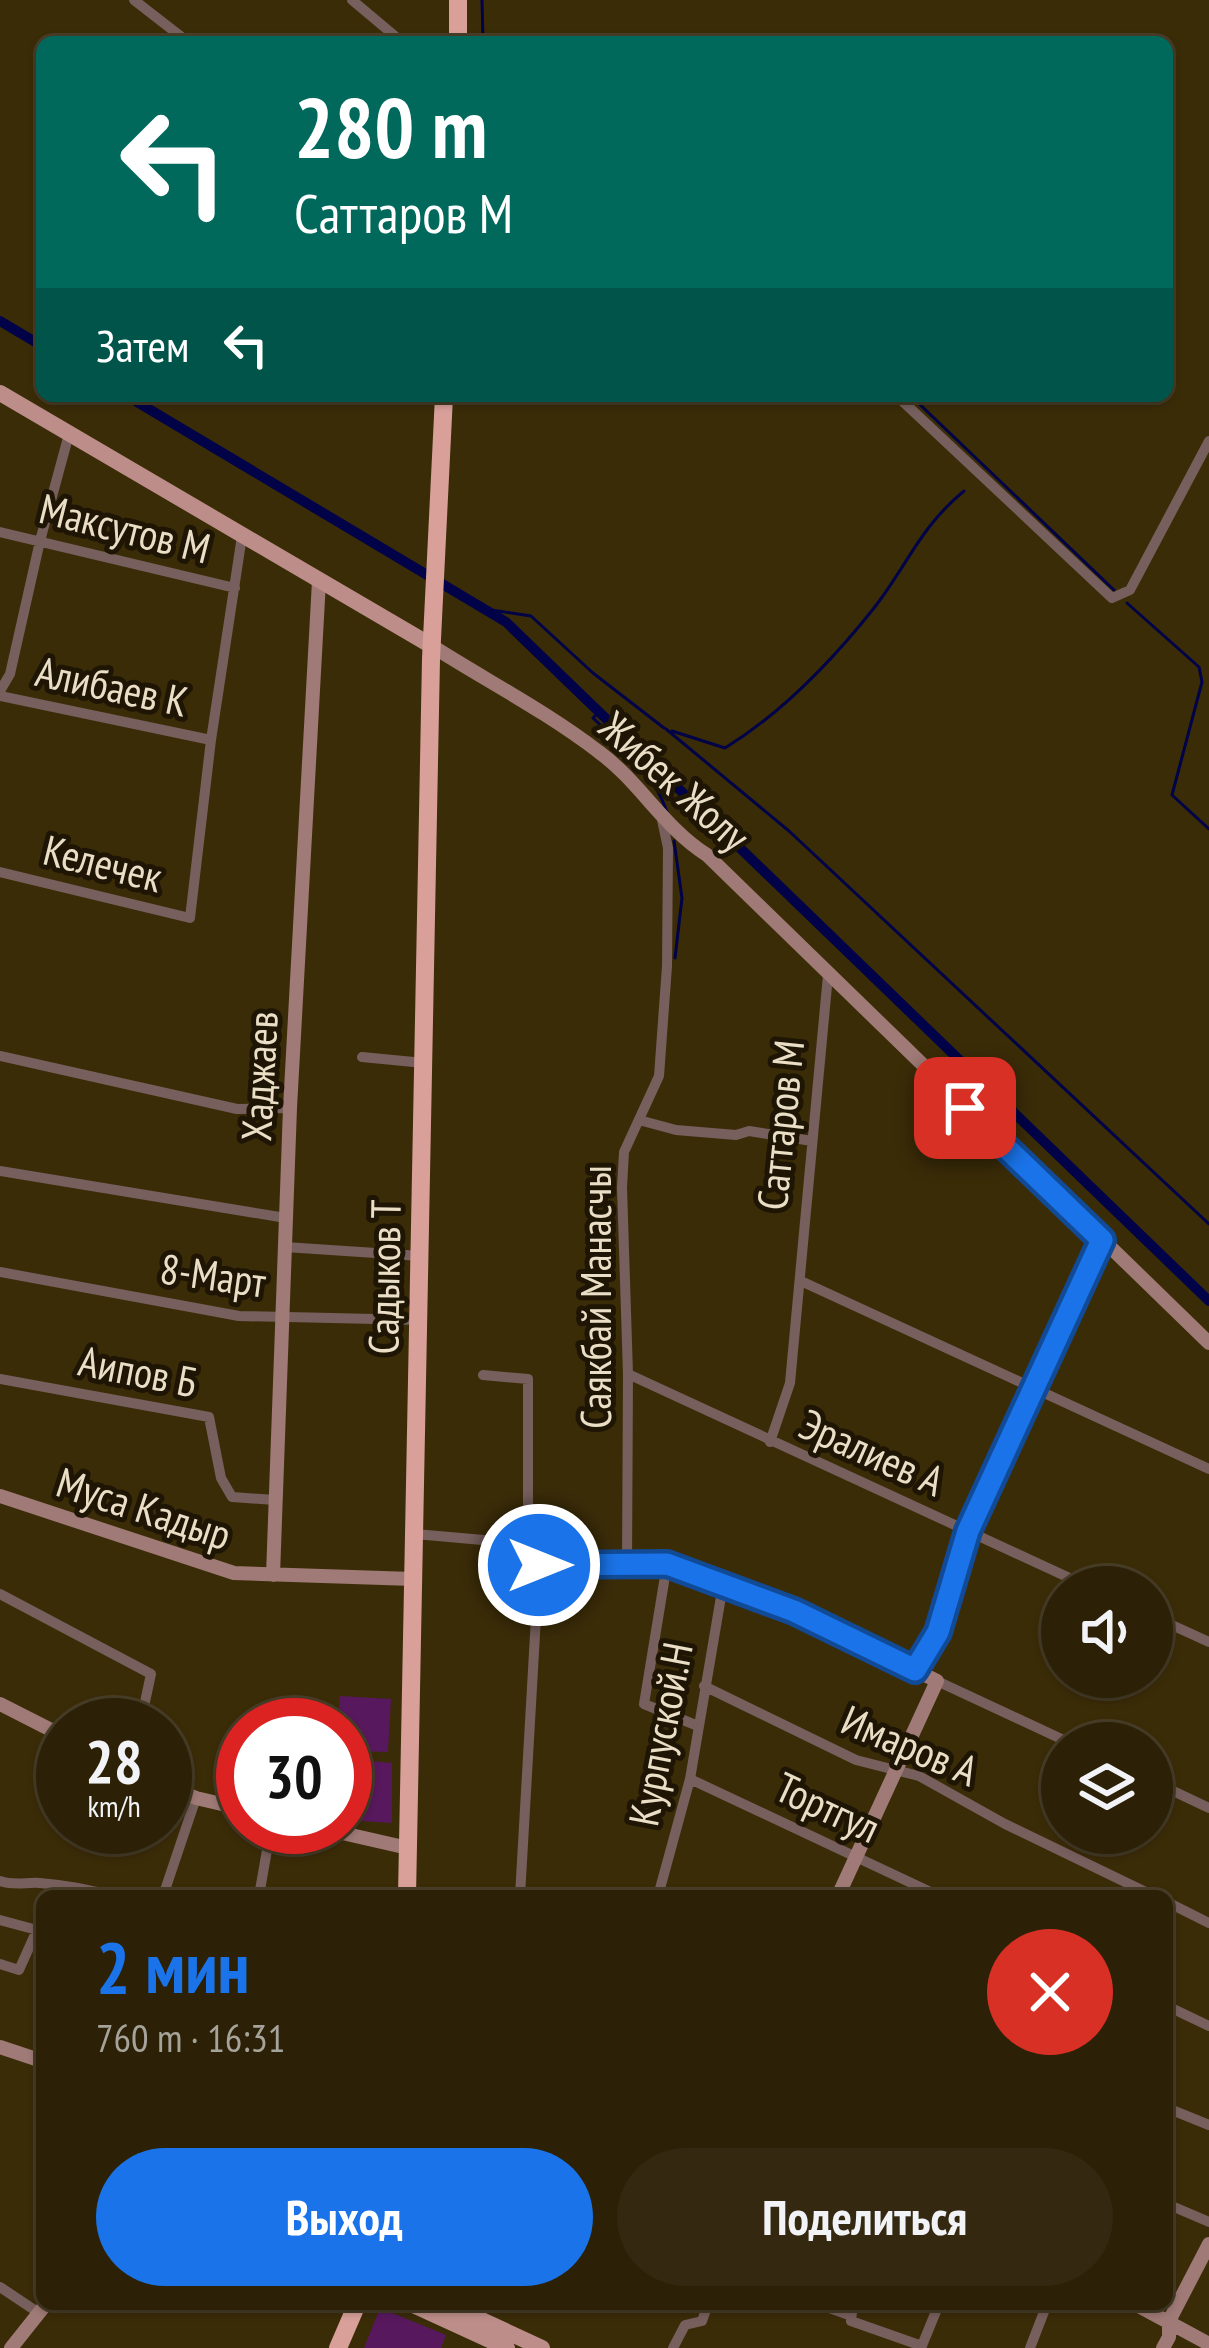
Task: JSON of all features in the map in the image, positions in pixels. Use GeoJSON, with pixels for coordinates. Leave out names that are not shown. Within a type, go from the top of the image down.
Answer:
{"type":"FeatureCollection","features":[{"type":"Feature","properties":{"kind":"highway"},"geometry":{"type":"LineString","coordinates":[[458,0],[458,36]]}},
{"type":"Feature","properties":{"kind":"highway","name":"Садыков Т"},"geometry":{"type":"LineString","coordinates":[[407,1890],[432,652],[445,402]]}},
{"type":"Feature","properties":{"kind":"highway"},"geometry":{"type":"LineString","coordinates":[[338,2348],[354,2310]]}},
{"type":"Feature","properties":{"kind":"main road","name":"Жибек Жолу"},"geometry":{"type":"LineString","coordinates":[[0,393],[432,652]]}},
{"type":"Feature","properties":{"kind":"main road"},"geometry":{"type":"LineString","coordinates":[[424,2310],[508,2348]]}},
{"type":"Feature","properties":{"kind":"main road"},"geometry":{"type":"LineString","coordinates":[[460,2310],[542,2348]]}},
{"type":"Feature","properties":{"kind":"street"},"geometry":{"type":"LineString","coordinates":[[134,0],[180,36]]}},
{"type":"Feature","properties":{"kind":"street"},"geometry":{"type":"LineString","coordinates":[[352,0],[395,36]]}},
{"type":"Feature","properties":{"kind":"street"},"geometry":{"type":"LineString","coordinates":[[903,402],[1112,598],[1130,590],[1209,441]]}},
{"type":"Feature","properties":{"kind":"street"},"geometry":{"type":"LineString","coordinates":[[0,693],[10,674],[69,434]]}},
{"type":"Feature","properties":{"kind":"street","name":"Максутов М"},"geometry":{"type":"LineString","coordinates":[[0,532],[235,588]]}},
{"type":"Feature","properties":{"kind":"street"},"geometry":{"type":"LineString","coordinates":[[211,740],[242,536]]}},
{"type":"Feature","properties":{"kind":"street","name":"Хаджаев"},"geometry":{"type":"LineString","coordinates":[[273,1575],[290,1108],[319,581]]}},
{"type":"Feature","properties":{"kind":"street","name":"Жибек Жолу"},"geometry":{"type":"LineString","coordinates":[[432,652],[599,752],[636,785],[662,820],[707,855],[1209,1343]]}},
{"type":"Feature","properties":{"kind":"street","name":"Алибаев К"},"geometry":{"type":"LineString","coordinates":[[0,693],[211,740]]}},
{"type":"Feature","properties":{"kind":"street","name":"Келечек"},"geometry":{"type":"LineString","coordinates":[[0,872],[190,918],[211,740]]}},
{"type":"Feature","properties":{"kind":"street","name":"Саякбай Манасчы"},"geometry":{"type":"LineString","coordinates":[[627,1566],[622,1187],[624,1152],[659,1076],[668,965],[668,848],[662,820]]}},
{"type":"Feature","properties":{"kind":"street","name":"Саттаров М"},"geometry":{"type":"LineString","coordinates":[[770,1442],[790,1383],[828,975]]}},
{"type":"Feature","properties":{"kind":"street"},"geometry":{"type":"LineString","coordinates":[[0,1056],[237,1109],[290,1108]]}},
{"type":"Feature","properties":{"kind":"street"},"geometry":{"type":"LineString","coordinates":[[362,1057],[424,1063]]}},
{"type":"Feature","properties":{"kind":"street"},"geometry":{"type":"LineString","coordinates":[[639,1120],[676,1130],[736,1135],[749,1131],[812,1142]]}},
{"type":"Feature","properties":{"kind":"street"},"geometry":{"type":"LineString","coordinates":[[0,1172],[286,1218]]}},
{"type":"Feature","properties":{"kind":"street"},"geometry":{"type":"LineString","coordinates":[[915,1670],[938,1632],[968,1531],[1102,1240]]}},
{"type":"Feature","properties":{"kind":"street"},"geometry":{"type":"LineString","coordinates":[[285,1247],[421,1256]]}},
{"type":"Feature","properties":{"kind":"street","name":"8-Март"},"geometry":{"type":"LineString","coordinates":[[0,1272],[238,1316],[420,1321]]}},
{"type":"Feature","properties":{"kind":"street"},"geometry":{"type":"LineString","coordinates":[[802,1282],[1209,1469]]}},
{"type":"Feature","properties":{"kind":"street","name":"Эралиев А"},"geometry":{"type":"LineString","coordinates":[[628,1374],[1044,1566]]}},
{"type":"Feature","properties":{"kind":"street"},"geometry":{"type":"LineString","coordinates":[[483,1376],[528,1379],[528,1544]]}},
{"type":"Feature","properties":{"kind":"street","name":"Аипов Б"},"geometry":{"type":"LineString","coordinates":[[0,1379],[209,1417],[220,1478],[232,1497],[275,1500]]}},
{"type":"Feature","properties":{"kind":"street","name":"Муса Кадыр"},"geometry":{"type":"LineString","coordinates":[[0,1496],[234,1574],[413,1579]]}},
{"type":"Feature","properties":{"kind":"street"},"geometry":{"type":"LineString","coordinates":[[415,1534],[540,1545],[520,1890]]}},
{"type":"Feature","properties":{"kind":"street"},"geometry":{"type":"LineString","coordinates":[[667,1564],[644,1704],[698,1726]]}},
{"type":"Feature","properties":{"kind":"street"},"geometry":{"type":"LineString","coordinates":[[539,1565],[667,1564],[794,1611],[1041,1729]]}},
{"type":"Feature","properties":{"kind":"street","name":"Курпуской.Н"},"geometry":{"type":"LineString","coordinates":[[660,1890],[690,1778],[723,1585]]}},
{"type":"Feature","properties":{"kind":"street"},"geometry":{"type":"LineString","coordinates":[[0,1594],[151,1674],[146,1698]]}},
{"type":"Feature","properties":{"kind":"street"},"geometry":{"type":"LineString","coordinates":[[1173,1626],[1209,1642]]}},
{"type":"Feature","properties":{"kind":"street"},"geometry":{"type":"LineString","coordinates":[[840,1890],[937,1681]]}},
{"type":"Feature","properties":{"kind":"street","name":"Имаров А"},"geometry":{"type":"LineString","coordinates":[[704,1686],[856,1760],[920,1776],[1005,1824],[1142,1890]]}},
{"type":"Feature","properties":{"kind":"street"},"geometry":{"type":"LineString","coordinates":[[0,1704],[36,1722]]}},
{"type":"Feature","properties":{"kind":"street","name":"Тортгул"},"geometry":{"type":"LineString","coordinates":[[690,1778],[927,1890]]}},
{"type":"Feature","properties":{"kind":"street"},"geometry":{"type":"LineString","coordinates":[[1173,1791],[1209,1808]]}},
{"type":"Feature","properties":{"kind":"street"},"geometry":{"type":"LineString","coordinates":[[192,1796],[216,1803]]}},
{"type":"Feature","properties":{"kind":"street"},"geometry":{"type":"LineString","coordinates":[[165,1890],[196,1798]]}},
{"type":"Feature","properties":{"kind":"street"},"geometry":{"type":"LineString","coordinates":[[372,1840],[408,1848]]}},
{"type":"Feature","properties":{"kind":"street"},"geometry":{"type":"LineString","coordinates":[[260,1890],[267,1854]]}},
{"type":"Feature","properties":{"kind":"street"},"geometry":{"type":"LineString","coordinates":[[0,1881],[14,1886],[37,1882],[92,1890]]}},
{"type":"Feature","properties":{"kind":"street"},"geometry":{"type":"LineString","coordinates":[[1173,1905],[1209,1923]]}},
{"type":"Feature","properties":{"kind":"street"},"geometry":{"type":"LineString","coordinates":[[0,1920],[36,1930]]}},
{"type":"Feature","properties":{"kind":"street"},"geometry":{"type":"LineString","coordinates":[[0,1964],[19,1970],[36,1932]]}},
{"type":"Feature","properties":{"kind":"street"},"geometry":{"type":"LineString","coordinates":[[1173,2009],[1209,2026]]}},
{"type":"Feature","properties":{"kind":"street"},"geometry":{"type":"LineString","coordinates":[[0,2048],[36,2059]]}},
{"type":"Feature","properties":{"kind":"street"},"geometry":{"type":"LineString","coordinates":[[1173,2110],[1209,2125]]}},
{"type":"Feature","properties":{"kind":"street"},"geometry":{"type":"LineString","coordinates":[[1173,2207],[1209,2222]]}},
{"type":"Feature","properties":{"kind":"street"},"geometry":{"type":"LineString","coordinates":[[1163,2348],[1169,2320],[1209,2244]]}},
{"type":"Feature","properties":{"kind":"street"},"geometry":{"type":"LineString","coordinates":[[0,2287],[36,2305]]}},
{"type":"Feature","properties":{"kind":"street"},"geometry":{"type":"LineString","coordinates":[[11,2348],[40,2310]]}},
{"type":"Feature","properties":{"kind":"street"},"geometry":{"type":"LineString","coordinates":[[674,2348],[685,2325],[701,2321],[706,2310]]}},
{"type":"Feature","properties":{"kind":"street"},"geometry":{"type":"LineString","coordinates":[[851,2310],[851,2321],[922,2347],[937,2310]]}},
{"type":"Feature","properties":{"kind":"street"},"geometry":{"type":"LineString","coordinates":[[1030,2348],[1045,2310]]}},
{"type":"Feature","properties":{"kind":"street"},"geometry":{"type":"LineString","coordinates":[[1148,2310],[1209,2344]]}},
{"type":"Feature","properties":{"kind":"shaded area"},"geometry":{"type":"Polygon","coordinates":[[[340,1696],[391,1699],[388,1752],[372,1752],[372,1698],[340,1696]]]}},
{"type":"Feature","properties":{"kind":"shaded area"},"geometry":{"type":"Polygon","coordinates":[[[372,1761],[392,1763],[392,1823],[372,1822],[372,1761]]]}},
{"type":"Feature","properties":{"kind":"shaded area"},"geometry":{"type":"Polygon","coordinates":[[[379,2310],[446,2335],[441,2348],[364,2348],[379,2310]]]}},
{"type":"Feature","properties":{"kind":"waterway"},"geometry":{"type":"LineString","coordinates":[[482,0],[483,36]]}},
{"type":"Feature","properties":{"kind":"waterway"},"geometry":{"type":"LineString","coordinates":[[0,321],[36,342]]}},
{"type":"Feature","properties":{"kind":"waterway"},"geometry":{"type":"LineString","coordinates":[[137,402],[506,622],[1209,1301]]}},
{"type":"Feature","properties":{"kind":"waterway"},"geometry":{"type":"LineString","coordinates":[[917,402],[1114,590]]}},
{"type":"Feature","properties":{"kind":"waterway"},"geometry":{"type":"LineString","coordinates":[[672,731],[725,748],[766,719],[841,647],[936,519],[964,491]]}},
{"type":"Feature","properties":{"kind":"waterway"},"geometry":{"type":"LineString","coordinates":[[1127,603],[1199,667],[1202,682],[1172,795],[1209,829]]}},
{"type":"Feature","properties":{"kind":"waterway"},"geometry":{"type":"LineString","coordinates":[[491,610],[531,616],[593,673],[664,728]]}},
{"type":"Feature","properties":{"kind":"waterway"},"geometry":{"type":"LineString","coordinates":[[599,712],[593,718],[646,773],[667,812]]}},
{"type":"Feature","properties":{"kind":"waterway"},"geometry":{"type":"LineString","coordinates":[[666,729],[789,831],[1209,1224]]}},
{"type":"Feature","properties":{"kind":"waterway"},"geometry":{"type":"LineString","coordinates":[[674,841],[682,898],[675,958]]}},
{"type":"Feature","properties":{"kind":"route"},"geometry":{"type":"LineString","coordinates":[[539,1565],[667,1564],[794,1611],[915,1670],[938,1632],[968,1531],[1102,1240],[965,1108]]}}]}
